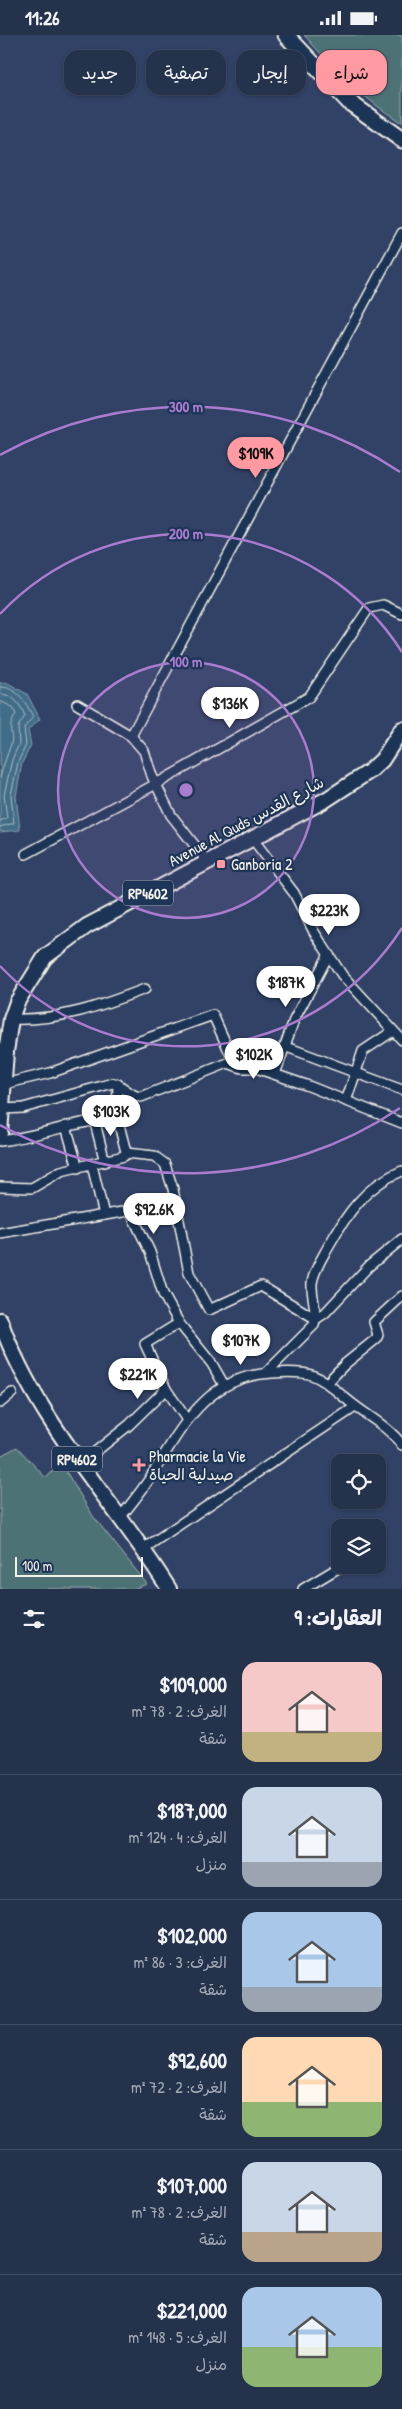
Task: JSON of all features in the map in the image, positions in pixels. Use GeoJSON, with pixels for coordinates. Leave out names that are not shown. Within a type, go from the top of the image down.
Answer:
{"type":"FeatureCollection","features":[{"type":"Feature","properties":{"kind":"highway"},"geometry":{"type":"LineString","coordinates":[[286,35],[348,102],[402,140]]}},
{"type":"Feature","properties":{"kind":"main road","name":"Avenue Al Quds شارع القدس"},"geometry":{"type":"LineString","coordinates":[[0,1133],[11,1019],[17,1002],[46,957],[64,941],[87,925],[327,799],[357,781],[382,760],[402,729]]}},
{"type":"Feature","properties":{"kind":"main road","name":"RP4602"},"geometry":{"type":"LineString","coordinates":[[0,1320],[17,1361],[80,1464],[143,1549],[169,1589]]}},
{"type":"Feature","properties":{"kind":"street"},"geometry":{"type":"LineString","coordinates":[[131,736],[402,233]]}},
{"type":"Feature","properties":{"kind":"street"},"geometry":{"type":"LineString","coordinates":[[26,855],[156,785],[309,697],[369,608],[384,605],[402,614]]}},
{"type":"Feature","properties":{"kind":"street"},"geometry":{"type":"LineString","coordinates":[[78,704],[131,736],[144,751],[156,785],[171,815],[208,861]]}},
{"type":"Feature","properties":{"kind":"street"},"geometry":{"type":"LineString","coordinates":[[252,838],[294,893],[328,956],[342,975],[402,1040]]}},
{"type":"Feature","properties":{"kind":"street"},"geometry":{"type":"LineString","coordinates":[[275,1074],[284,1046],[304,999],[328,956]]}},
{"type":"Feature","properties":{"kind":"street"},"geometry":{"type":"LineString","coordinates":[[11,1019],[35,1020],[58,1018],[145,989]]}},
{"type":"Feature","properties":{"kind":"street"},"geometry":{"type":"LineString","coordinates":[[4,1084],[50,1073],[213,1015],[216,1017],[234,1064]]}},
{"type":"Feature","properties":{"kind":"street"},"geometry":{"type":"LineString","coordinates":[[346,1101],[363,1051],[372,1043],[393,1031]]}},
{"type":"Feature","properties":{"kind":"street"},"geometry":{"type":"LineString","coordinates":[[284,1046],[402,1090]]}},
{"type":"Feature","properties":{"kind":"street"},"geometry":{"type":"LineString","coordinates":[[2,1109],[23,1108],[80,1091],[118,1084],[139,1097],[173,1086],[225,1064],[234,1064],[242,1068],[256,1068],[275,1074],[402,1123]]}},
{"type":"Feature","properties":{"kind":"street"},"geometry":{"type":"LineString","coordinates":[[118,1084],[117,1117],[126,1153]]}},
{"type":"Feature","properties":{"kind":"street"},"geometry":{"type":"LineString","coordinates":[[0,1141],[26,1137],[94,1119],[117,1117]]}},
{"type":"Feature","properties":{"kind":"street"},"geometry":{"type":"LineString","coordinates":[[94,1119],[105,1161]]}},
{"type":"Feature","properties":{"kind":"street"},"geometry":{"type":"LineString","coordinates":[[66,1126],[78,1168]]}},
{"type":"Feature","properties":{"kind":"street"},"geometry":{"type":"LineString","coordinates":[[0,1187],[32,1188],[61,1171],[122,1157],[126,1153],[154,1156],[165,1163],[176,1204],[189,1273],[208,1309],[213,1310],[260,1286],[316,1319]]}},
{"type":"Feature","properties":{"kind":"street"},"geometry":{"type":"LineString","coordinates":[[92,1165],[104,1215]]}},
{"type":"Feature","properties":{"kind":"street"},"geometry":{"type":"LineString","coordinates":[[316,1319],[313,1280],[341,1225],[362,1198],[378,1185],[402,1171]]}},
{"type":"Feature","properties":{"kind":"street"},"geometry":{"type":"LineString","coordinates":[[0,1233],[128,1211],[132,1214],[150,1252],[163,1294],[179,1323],[212,1364],[224,1385]]}},
{"type":"Feature","properties":{"kind":"street"},"geometry":{"type":"LineString","coordinates":[[266,1373],[309,1331],[316,1319],[369,1266],[402,1239]]}},
{"type":"Feature","properties":{"kind":"street"},"geometry":{"type":"LineString","coordinates":[[327,1383],[376,1339],[378,1335],[374,1323],[402,1296]]}},
{"type":"Feature","properties":{"kind":"street"},"geometry":{"type":"LineString","coordinates":[[179,1323],[145,1344],[166,1389],[187,1420]]}},
{"type":"Feature","properties":{"kind":"street"},"geometry":{"type":"LineString","coordinates":[[120,1517],[142,1491],[187,1420],[224,1385],[247,1376],[266,1373],[308,1372],[327,1383],[356,1407],[388,1429],[402,1445]]}},
{"type":"Feature","properties":{"kind":"street"},"geometry":{"type":"LineString","coordinates":[[80,1464],[129,1425],[166,1389]]}},
{"type":"Feature","properties":{"kind":"street"},"geometry":{"type":"LineString","coordinates":[[0,1403],[12,1393]]}},
{"type":"Feature","properties":{"kind":"street"},"geometry":{"type":"LineString","coordinates":[[143,1549],[356,1407]]}},
{"type":"Feature","properties":{"kind":"street"},"geometry":{"type":"LineString","coordinates":[[303,1589],[331,1572]]}},
{"type":"Feature","properties":{"kind":"green space"},"geometry":{"type":"Polygon","coordinates":[[[304,35],[402,35],[402,123],[364,95],[387,95],[387,50],[317,50],[304,35]]]}},
{"type":"Feature","properties":{"kind":"green space"},"geometry":{"type":"Polygon","coordinates":[[[17,1447],[46,1478],[61,1463],[93,1516],[147,1584],[133,1589],[0,1589],[0,1456],[17,1447]]]}},
{"type":"Feature","properties":{"kind":"water"},"geometry":{"type":"Polygon","coordinates":[[[6,682],[27,694],[40,719],[28,730],[31,745],[22,763],[16,796],[20,830],[0,832],[0,683],[6,682]]]}},
{"type":"Feature","properties":{"kind":"place","name":"Ganboria 2"},"geometry":{"type":"Point","coordinates":[221,864]}},
{"type":"Feature","properties":{"kind":"place","name":"Pharmacie la Vie صيدلية الحياة"},"geometry":{"type":"Point","coordinates":[139,1465]}}]}
